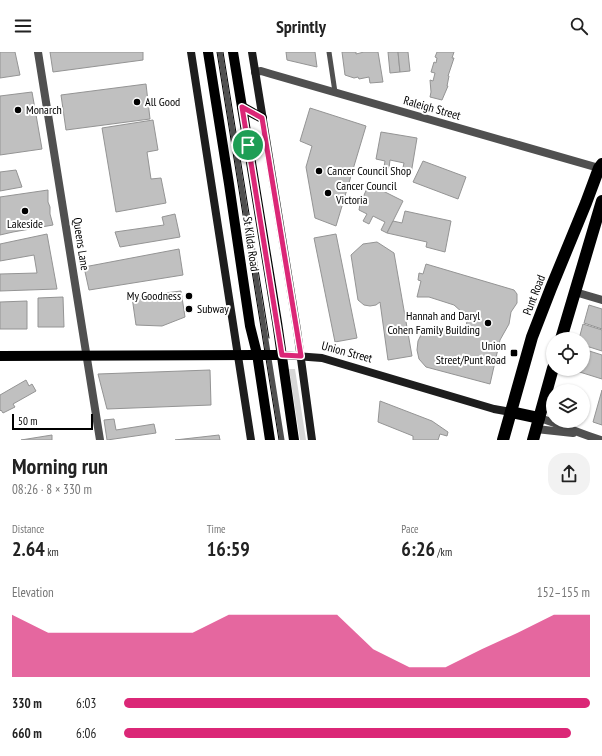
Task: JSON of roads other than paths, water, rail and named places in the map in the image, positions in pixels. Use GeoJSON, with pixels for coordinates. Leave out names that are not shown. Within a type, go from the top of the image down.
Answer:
{"type":"FeatureCollection","features":[{"type":"Feature","properties":{"kind":"highway","name":"Punt Road"},"geometry":{"type":"LineString","coordinates":[[503,440],[537,325],[601,167]]}},
{"type":"Feature","properties":{"kind":"highway"},"geometry":{"type":"LineString","coordinates":[[563,332],[602,200]]}},
{"type":"Feature","properties":{"kind":"highway"},"geometry":{"type":"LineString","coordinates":[[536,429],[551,376]]}},
{"type":"Feature","properties":{"kind":"highway","name":"Union Street"},"geometry":{"type":"LineString","coordinates":[[511,412],[536,429]]}},
{"type":"Feature","properties":{"kind":"main road"},"geometry":{"type":"LineString","coordinates":[[190,52],[251,440]]}},
{"type":"Feature","properties":{"kind":"main road","name":"St Kilda Road"},"geometry":{"type":"LineString","coordinates":[[208,52],[250,326],[257,354],[270,440]]}},
{"type":"Feature","properties":{"kind":"main road","name":"St Kilda Road"},"geometry":{"type":"LineString","coordinates":[[233,52],[282,355],[294,440]]}},
{"type":"Feature","properties":{"kind":"main road"},"geometry":{"type":"LineString","coordinates":[[252,52],[301,356],[312,440]]}},
{"type":"Feature","properties":{"kind":"main road"},"geometry":{"type":"LineString","coordinates":[[242,107],[262,118]]}},
{"type":"Feature","properties":{"kind":"main road","name":"Union Street"},"geometry":{"type":"LineString","coordinates":[[0,356],[257,354],[322,358],[494,409],[511,412]]}},
{"type":"Feature","properties":{"kind":"street","name":"Queens Lane"},"geometry":{"type":"LineString","coordinates":[[38,52],[100,440]]}},
{"type":"Feature","properties":{"kind":"street","name":"Raleigh Street"},"geometry":{"type":"LineString","coordinates":[[255,72],[261,71],[601,167]]}},
{"type":"Feature","properties":{"kind":"street"},"geometry":{"type":"LineString","coordinates":[[575,292],[602,300]]}},
{"type":"Feature","properties":{"kind":"street","name":"Union Street"},"geometry":{"type":"LineString","coordinates":[[536,429],[553,422],[601,440]]}},
{"type":"Feature","properties":{"kind":"lane"},"geometry":{"type":"LineString","coordinates":[[220,52],[282,440]]}},
{"type":"Feature","properties":{"kind":"lane"},"geometry":{"type":"LineString","coordinates":[[329,52],[335,92]]}},
{"type":"Feature","properties":{"kind":"tram line"},"geometry":{"type":"LineString","coordinates":[[217,52],[279,440]]}},
{"type":"Feature","properties":{"kind":"tram line"},"geometry":{"type":"LineString","coordinates":[[223,52],[269,338]]}},
{"type":"Feature","properties":{"kind":"place","name":"All Good"},"geometry":{"type":"Point","coordinates":[137,102]}},
{"type":"Feature","properties":{"kind":"place","name":"Monarch"},"geometry":{"type":"Point","coordinates":[18,110]}},
{"type":"Feature","properties":{"kind":"place","name":"Cancer Council Shop"},"geometry":{"type":"Point","coordinates":[319,171]}},
{"type":"Feature","properties":{"kind":"place","name":"Cancer Council Victoria"},"geometry":{"type":"Point","coordinates":[328,193]}},
{"type":"Feature","properties":{"kind":"place","name":"Lakeside"},"geometry":{"type":"Point","coordinates":[25,211]}},
{"type":"Feature","properties":{"kind":"place","name":"My Goodness"},"geometry":{"type":"Point","coordinates":[189,296]}},
{"type":"Feature","properties":{"kind":"place","name":"Subway"},"geometry":{"type":"Point","coordinates":[189,309]}},
{"type":"Feature","properties":{"kind":"place","name":"Hannah and Daryl Cohen Family Building"},"geometry":{"type":"Point","coordinates":[488,323]}},
{"type":"Feature","properties":{"kind":"place","name":"Union Street/Punt Road"},"geometry":{"type":"Point","coordinates":[514,353]}}]}
